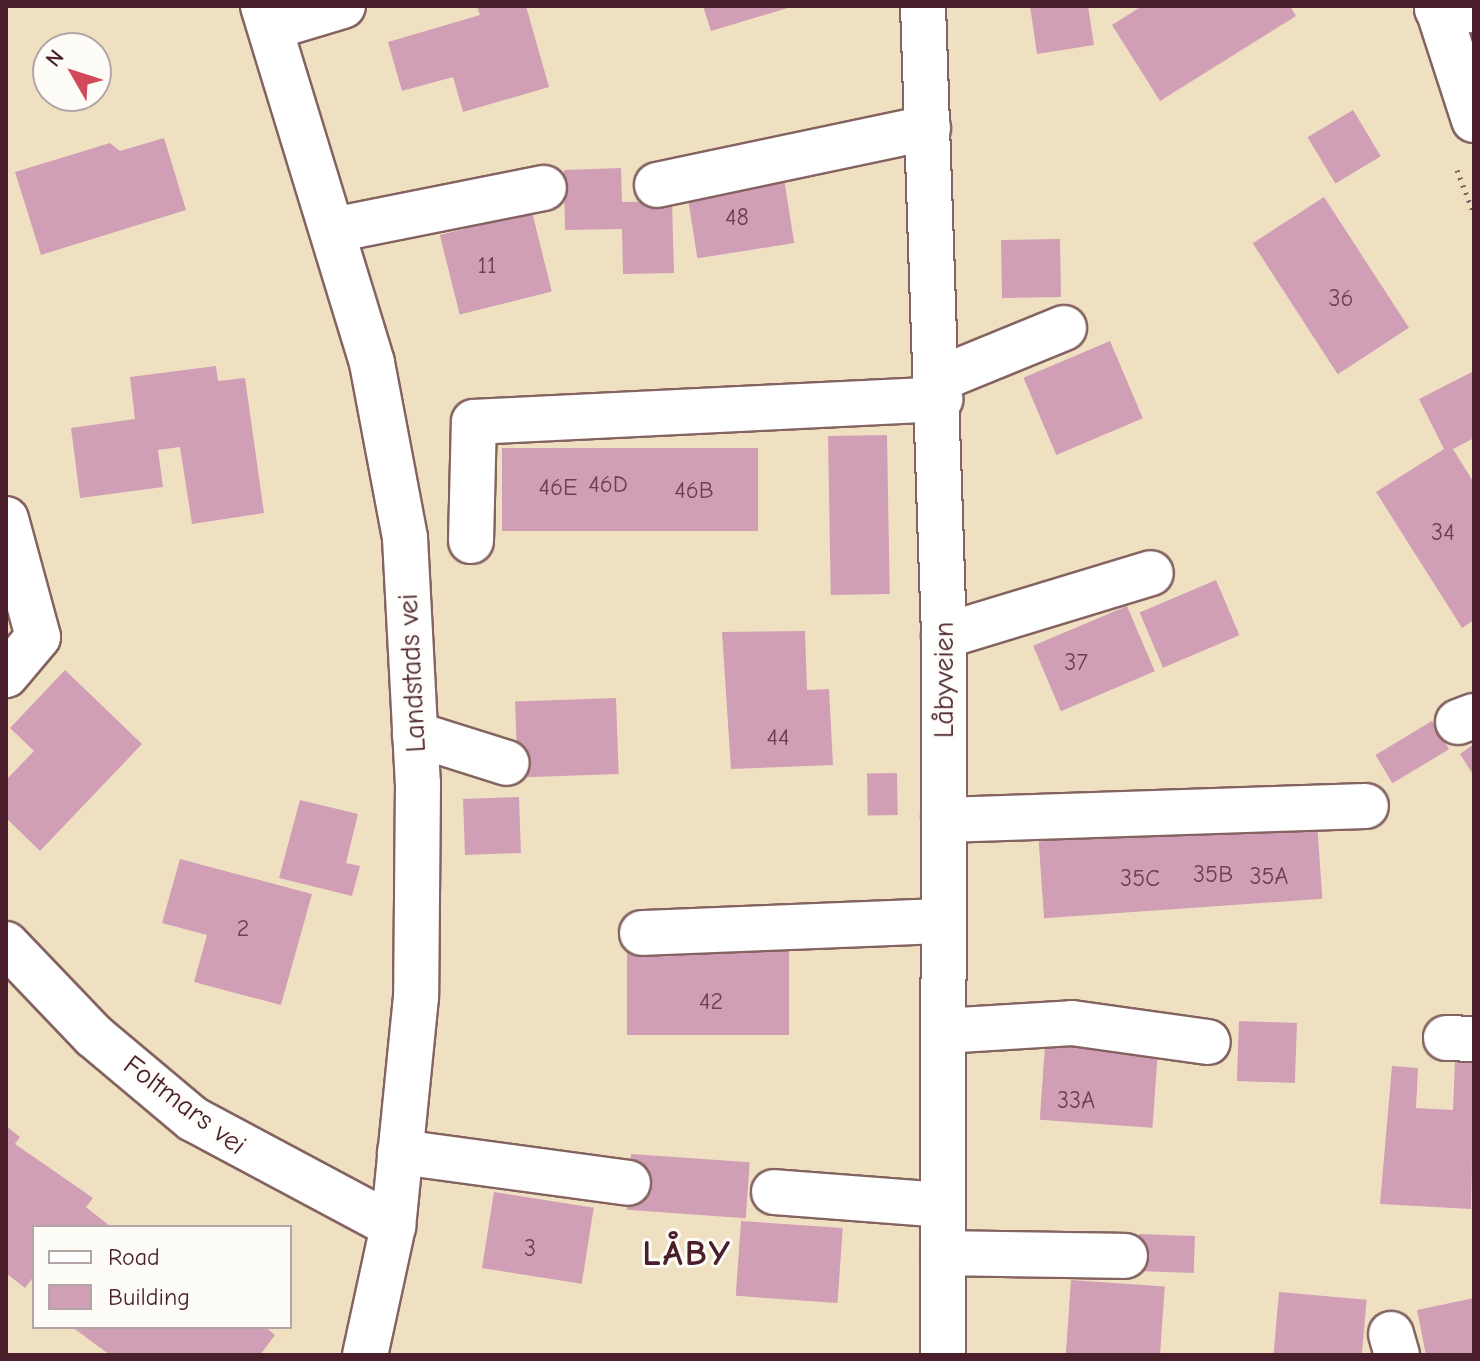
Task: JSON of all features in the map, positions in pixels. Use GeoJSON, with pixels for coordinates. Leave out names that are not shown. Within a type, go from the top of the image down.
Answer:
{"type":"FeatureCollection","features":[{"type":"Feature","properties":{"kind":"street"},"geometry":{"type":"LineString","coordinates":[[268,16],[343,6]]}},
{"type":"Feature","properties":{"kind":"street","name":"Låbyveien"},"geometry":{"type":"LineString","coordinates":[[923,6],[939,389],[944,636],[943,1355]]}},
{"type":"Feature","properties":{"kind":"street","name":"Landstads vei"},"geometry":{"type":"LineString","coordinates":[[268,16],[372,363],[405,538],[415,734],[416,997],[393,1226],[365,1355]]}},
{"type":"Feature","properties":{"kind":"street"},"geometry":{"type":"LineString","coordinates":[[1456,30],[1474,120]]}},
{"type":"Feature","properties":{"kind":"street"},"geometry":{"type":"LineString","coordinates":[[657,185],[928,128]]}},
{"type":"Feature","properties":{"kind":"street"},"geometry":{"type":"LineString","coordinates":[[333,230],[544,188]]}},
{"type":"Feature","properties":{"kind":"street"},"geometry":{"type":"LineString","coordinates":[[471,541],[474,422],[939,389],[1064,328]]}},
{"type":"Feature","properties":{"kind":"street"},"geometry":{"type":"LineString","coordinates":[[6,519],[38,637],[6,675]]}},
{"type":"Feature","properties":{"kind":"street"},"geometry":{"type":"LineString","coordinates":[[944,636],[1151,573]]}},
{"type":"Feature","properties":{"kind":"street"},"geometry":{"type":"LineString","coordinates":[[415,734],[507,763]]}},
{"type":"Feature","properties":{"kind":"street"},"geometry":{"type":"LineString","coordinates":[[944,820],[1366,806]]}},
{"type":"Feature","properties":{"kind":"street"},"geometry":{"type":"LineString","coordinates":[[642,933],[944,921]]}},
{"type":"Feature","properties":{"kind":"street","name":"Foltmars vei"},"geometry":{"type":"LineString","coordinates":[[6,944],[94,1036],[193,1119],[393,1226]]}},
{"type":"Feature","properties":{"kind":"street"},"geometry":{"type":"LineString","coordinates":[[943,1031],[1072,1023],[1208,1042]]}},
{"type":"Feature","properties":{"kind":"street"},"geometry":{"type":"LineString","coordinates":[[400,1152],[628,1183]]}},
{"type":"Feature","properties":{"kind":"street"},"geometry":{"type":"LineString","coordinates":[[774,1192],[943,1205]]}},
{"type":"Feature","properties":{"kind":"street"},"geometry":{"type":"LineString","coordinates":[[943,1253],[1125,1256]]}},
{"type":"Feature","properties":{"kind":"building"},"geometry":{"type":"Polygon","coordinates":[[[477,6],[526,6],[549,87],[463,112],[453,77],[402,91],[388,42],[480,15],[477,6]]]}},
{"type":"Feature","properties":{"kind":"building"},"geometry":{"type":"Polygon","coordinates":[[[703,6],[791,6],[791,7],[711,31],[703,6]]]}},
{"type":"Feature","properties":{"kind":"building"},"geometry":{"type":"Polygon","coordinates":[[[1030,6],[1088,6],[1094,45],[1037,54],[1030,6]]]}},
{"type":"Feature","properties":{"kind":"building"},"geometry":{"type":"Polygon","coordinates":[[[1142,6],[1290,6],[1296,16],[1160,101],[1112,25],[1142,6]]]}},
{"type":"Feature","properties":{"kind":"building"},"geometry":{"type":"Polygon","coordinates":[[[1353,110],[1381,156],[1335,184],[1308,137],[1353,110]]]}},
{"type":"Feature","properties":{"kind":"building"},"geometry":{"type":"Polygon","coordinates":[[[164,138],[186,210],[41,255],[15,172],[110,143],[120,151],[164,138]]]}},
{"type":"Feature","properties":{"kind":"building"},"geometry":{"type":"Polygon","coordinates":[[[782,166],[794,243],[697,258],[685,181],[782,166]]]}},
{"type":"Feature","properties":{"kind":"building"},"geometry":{"type":"Polygon","coordinates":[[[621,168],[622,202],[672,201],[674,273],[623,274],[622,229],[565,230],[564,170],[621,168]]]}},
{"type":"Feature","properties":{"kind":"building"},"geometry":{"type":"Polygon","coordinates":[[[1324,197],[1409,328],[1338,374],[1253,243],[1324,197]]]}},
{"type":"Feature","properties":{"kind":"building"},"geometry":{"type":"Polygon","coordinates":[[[532,212],[552,292],[460,315],[440,235],[532,212]]]}},
{"type":"Feature","properties":{"kind":"building"},"geometry":{"type":"Polygon","coordinates":[[[1060,239],[1061,297],[1002,298],[1001,240],[1060,239]]]}},
{"type":"Feature","properties":{"kind":"building"},"geometry":{"type":"Polygon","coordinates":[[[1110,341],[1143,418],[1056,455],[1023,378],[1110,341]]]}},
{"type":"Feature","properties":{"kind":"building"},"geometry":{"type":"Polygon","coordinates":[[[216,366],[218,381],[245,378],[264,513],[192,524],[180,447],[158,450],[163,487],[80,498],[71,428],[135,419],[130,377],[216,366]]]}},
{"type":"Feature","properties":{"kind":"building"},"geometry":{"type":"Polygon","coordinates":[[[1474,371],[1474,438],[1453,449],[1474,483],[1474,620],[1462,628],[1376,492],[1444,449],[1419,399],[1474,371]]]}},
{"type":"Feature","properties":{"kind":"building"},"geometry":{"type":"Polygon","coordinates":[[[887,435],[890,594],[831,595],[828,436],[887,435]]]}},
{"type":"Feature","properties":{"kind":"building"},"geometry":{"type":"Polygon","coordinates":[[[502,448],[758,448],[758,531],[502,531],[502,448]]]}},
{"type":"Feature","properties":{"kind":"building"},"geometry":{"type":"Polygon","coordinates":[[[1216,580],[1239,635],[1163,668],[1140,612],[1216,580]]]}},
{"type":"Feature","properties":{"kind":"building"},"geometry":{"type":"Polygon","coordinates":[[[1127,606],[1155,671],[1061,711],[1033,646],[1127,606]]]}},
{"type":"Feature","properties":{"kind":"building"},"geometry":{"type":"Polygon","coordinates":[[[805,631],[807,690],[829,689],[833,765],[731,769],[722,632],[805,631]]]}},
{"type":"Feature","properties":{"kind":"building"},"geometry":{"type":"Polygon","coordinates":[[[65,670],[142,744],[40,851],[6,818],[6,780],[34,751],[10,728],[65,670]]]}},
{"type":"Feature","properties":{"kind":"building"},"geometry":{"type":"Polygon","coordinates":[[[616,698],[619,774],[518,777],[515,702],[616,698]]]}},
{"type":"Feature","properties":{"kind":"building"},"geometry":{"type":"Polygon","coordinates":[[[1432,721],[1449,749],[1392,783],[1375,755],[1432,721]]]}},
{"type":"Feature","properties":{"kind":"building"},"geometry":{"type":"Polygon","coordinates":[[[1474,744],[1474,776],[1460,754],[1474,744]]]}},
{"type":"Feature","properties":{"kind":"building"},"geometry":{"type":"Polygon","coordinates":[[[897,773],[898,815],[868,816],[867,774],[897,773]]]}},
{"type":"Feature","properties":{"kind":"building"},"geometry":{"type":"Polygon","coordinates":[[[519,797],[521,853],[465,855],[463,799],[519,797]]]}},
{"type":"Feature","properties":{"kind":"building"},"geometry":{"type":"Polygon","coordinates":[[[300,800],[358,814],[346,863],[360,866],[352,896],[279,878],[300,800]]]}},
{"type":"Feature","properties":{"kind":"building"},"geometry":{"type":"Polygon","coordinates":[[[1317,822],[1322,899],[1044,918],[1039,841],[1317,822]]]}},
{"type":"Feature","properties":{"kind":"building"},"geometry":{"type":"Polygon","coordinates":[[[180,859],[312,894],[281,1005],[194,982],[207,935],[162,923],[180,859]]]}},
{"type":"Feature","properties":{"kind":"building"},"geometry":{"type":"Polygon","coordinates":[[[627,946],[789,946],[789,1035],[627,1035],[627,946]]]}},
{"type":"Feature","properties":{"kind":"building"},"geometry":{"type":"Polygon","coordinates":[[[1239,1021],[1297,1023],[1295,1083],[1237,1081],[1239,1021]]]}},
{"type":"Feature","properties":{"kind":"building"},"geometry":{"type":"Polygon","coordinates":[[[1045,1045],[1158,1053],[1152,1128],[1040,1120],[1045,1045]]]}},
{"type":"Feature","properties":{"kind":"building"},"geometry":{"type":"Polygon","coordinates":[[[1455,1060],[1474,1061],[1471,1209],[1380,1204],[1392,1066],[1418,1068],[1416,1108],[1453,1110],[1455,1060]]]}},
{"type":"Feature","properties":{"kind":"building"},"geometry":{"type":"Polygon","coordinates":[[[6,1126],[20,1137],[15,1144],[93,1198],[86,1207],[108,1225],[32,1225],[32,1279],[25,1288],[6,1273],[6,1126]]]}},
{"type":"Feature","properties":{"kind":"building"},"geometry":{"type":"Polygon","coordinates":[[[631,1154],[750,1162],[746,1218],[627,1210],[631,1154]]]}},
{"type":"Feature","properties":{"kind":"building"},"geometry":{"type":"Polygon","coordinates":[[[494,1192],[594,1208],[582,1284],[482,1268],[494,1192]]]}},
{"type":"Feature","properties":{"kind":"building"},"geometry":{"type":"Polygon","coordinates":[[[741,1221],[843,1228],[838,1303],[736,1296],[741,1221]]]}},
{"type":"Feature","properties":{"kind":"building"},"geometry":{"type":"Polygon","coordinates":[[[1139,1234],[1195,1236],[1194,1273],[1138,1271],[1139,1234]]]}},
{"type":"Feature","properties":{"kind":"building"},"geometry":{"type":"Polygon","coordinates":[[[1071,1280],[1165,1287],[1160,1355],[1066,1355],[1071,1280]]]}},
{"type":"Feature","properties":{"kind":"building"},"geometry":{"type":"Polygon","coordinates":[[[1279,1292],[1367,1300],[1362,1355],[1274,1355],[1279,1292]]]}},
{"type":"Feature","properties":{"kind":"building"},"geometry":{"type":"Polygon","coordinates":[[[1474,1298],[1474,1355],[1426,1355],[1417,1310],[1474,1298]]]}},
{"type":"Feature","properties":{"kind":"building"},"geometry":{"type":"Polygon","coordinates":[[[75,1329],[268,1329],[275,1335],[260,1355],[110,1355],[75,1329]]]}},
{"type":"Feature","properties":{"kind":"district","name":"LÅBY"},"geometry":{"type":"Point","coordinates":[687,1254]}}]}
